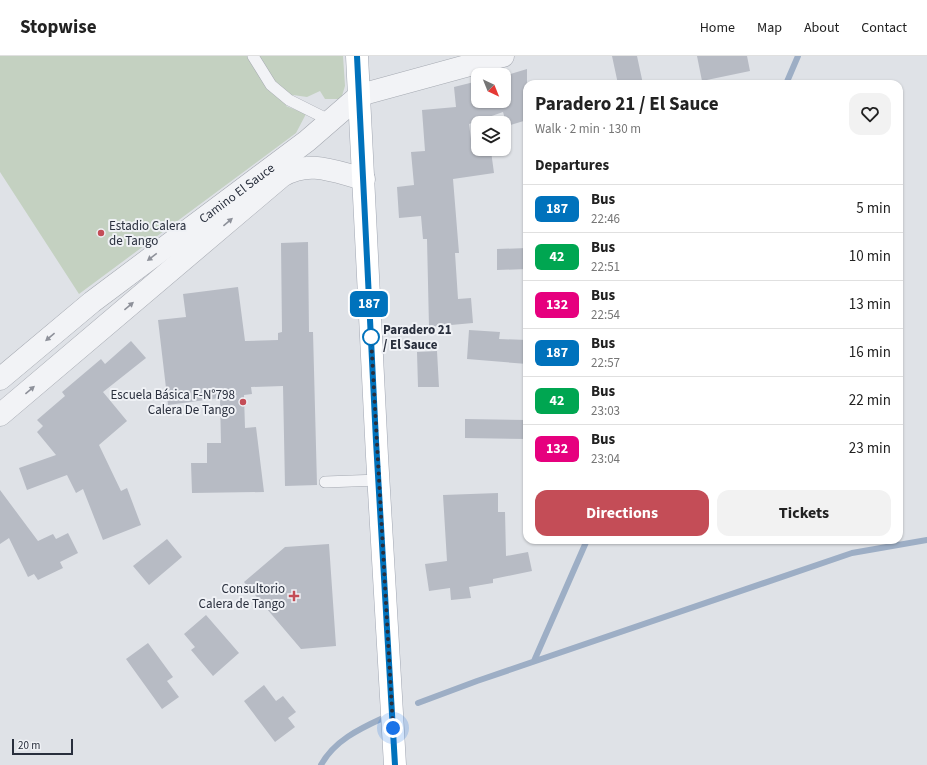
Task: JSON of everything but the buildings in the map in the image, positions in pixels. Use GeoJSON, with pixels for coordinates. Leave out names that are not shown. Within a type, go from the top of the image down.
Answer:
{"type":"FeatureCollection","features":[{"type":"Feature","properties":{"kind":"main road"},"geometry":{"type":"LineString","coordinates":[[357,56],[395,765]]}},
{"type":"Feature","properties":{"kind":"street"},"geometry":{"type":"LineString","coordinates":[[360,95],[503,56]]}},
{"type":"Feature","properties":{"kind":"street","name":"Camino El Sauce"},"geometry":{"type":"LineString","coordinates":[[0,379],[92,302],[307,141],[360,95]]}},
{"type":"Feature","properties":{"kind":"street"},"geometry":{"type":"LineString","coordinates":[[307,141],[308,156],[313,167]]}},
{"type":"Feature","properties":{"kind":"street","name":"Camino El Sauce"},"geometry":{"type":"LineString","coordinates":[[0,415],[282,176],[293,170],[313,167],[364,179]]}},
{"type":"Feature","properties":{"kind":"lane"},"geometry":{"type":"LineString","coordinates":[[253,56],[271,86],[289,100],[331,121]]}},
{"type":"Feature","properties":{"kind":"lane"},"geometry":{"type":"LineString","coordinates":[[325,482],[379,480]]}},
{"type":"Feature","properties":{"kind":"green space","name":"Estadio Calera de Tango"},"geometry":{"type":"Polygon","coordinates":[[[0,56],[343,56],[345,86],[341,99],[325,99],[320,91],[307,97],[293,95],[286,106],[306,114],[296,133],[79,294],[0,172],[0,56]]]}},
{"type":"Feature","properties":{"kind":"waterway"},"geometry":{"type":"LineString","coordinates":[[788,80],[798,56]]}},
{"type":"Feature","properties":{"kind":"waterway"},"geometry":{"type":"LineString","coordinates":[[418,703],[477,681],[852,553],[927,540]]}},
{"type":"Feature","properties":{"kind":"waterway"},"geometry":{"type":"LineString","coordinates":[[534,661],[585,544]]}},
{"type":"Feature","properties":{"kind":"waterway"},"geometry":{"type":"LineString","coordinates":[[321,765],[326,757],[340,742],[356,731],[383,718]]}},
{"type":"Feature","properties":{"kind":"bus line","name":"187"},"geometry":{"type":"LineString","coordinates":[[357,56],[376,441],[395,765]]}},
{"type":"Feature","properties":{"kind":"place","name":"Estadio Calera de Tango"},"geometry":{"type":"Point","coordinates":[101,233]}},
{"type":"Feature","properties":{"kind":"place","name":"Paradero 21 / El Sauce"},"geometry":{"type":"Point","coordinates":[371,337]}},
{"type":"Feature","properties":{"kind":"place","name":"Escuela Básica F-N°798 Calera De Tango"},"geometry":{"type":"Point","coordinates":[243,402]}},
{"type":"Feature","properties":{"kind":"place","name":"Consultorio Calera de Tango"},"geometry":{"type":"Point","coordinates":[294,596]}},
{"type":"Feature","properties":{"kind":"route"},"geometry":{"type":"LineString","coordinates":[[371,337],[393,728]]}}]}
